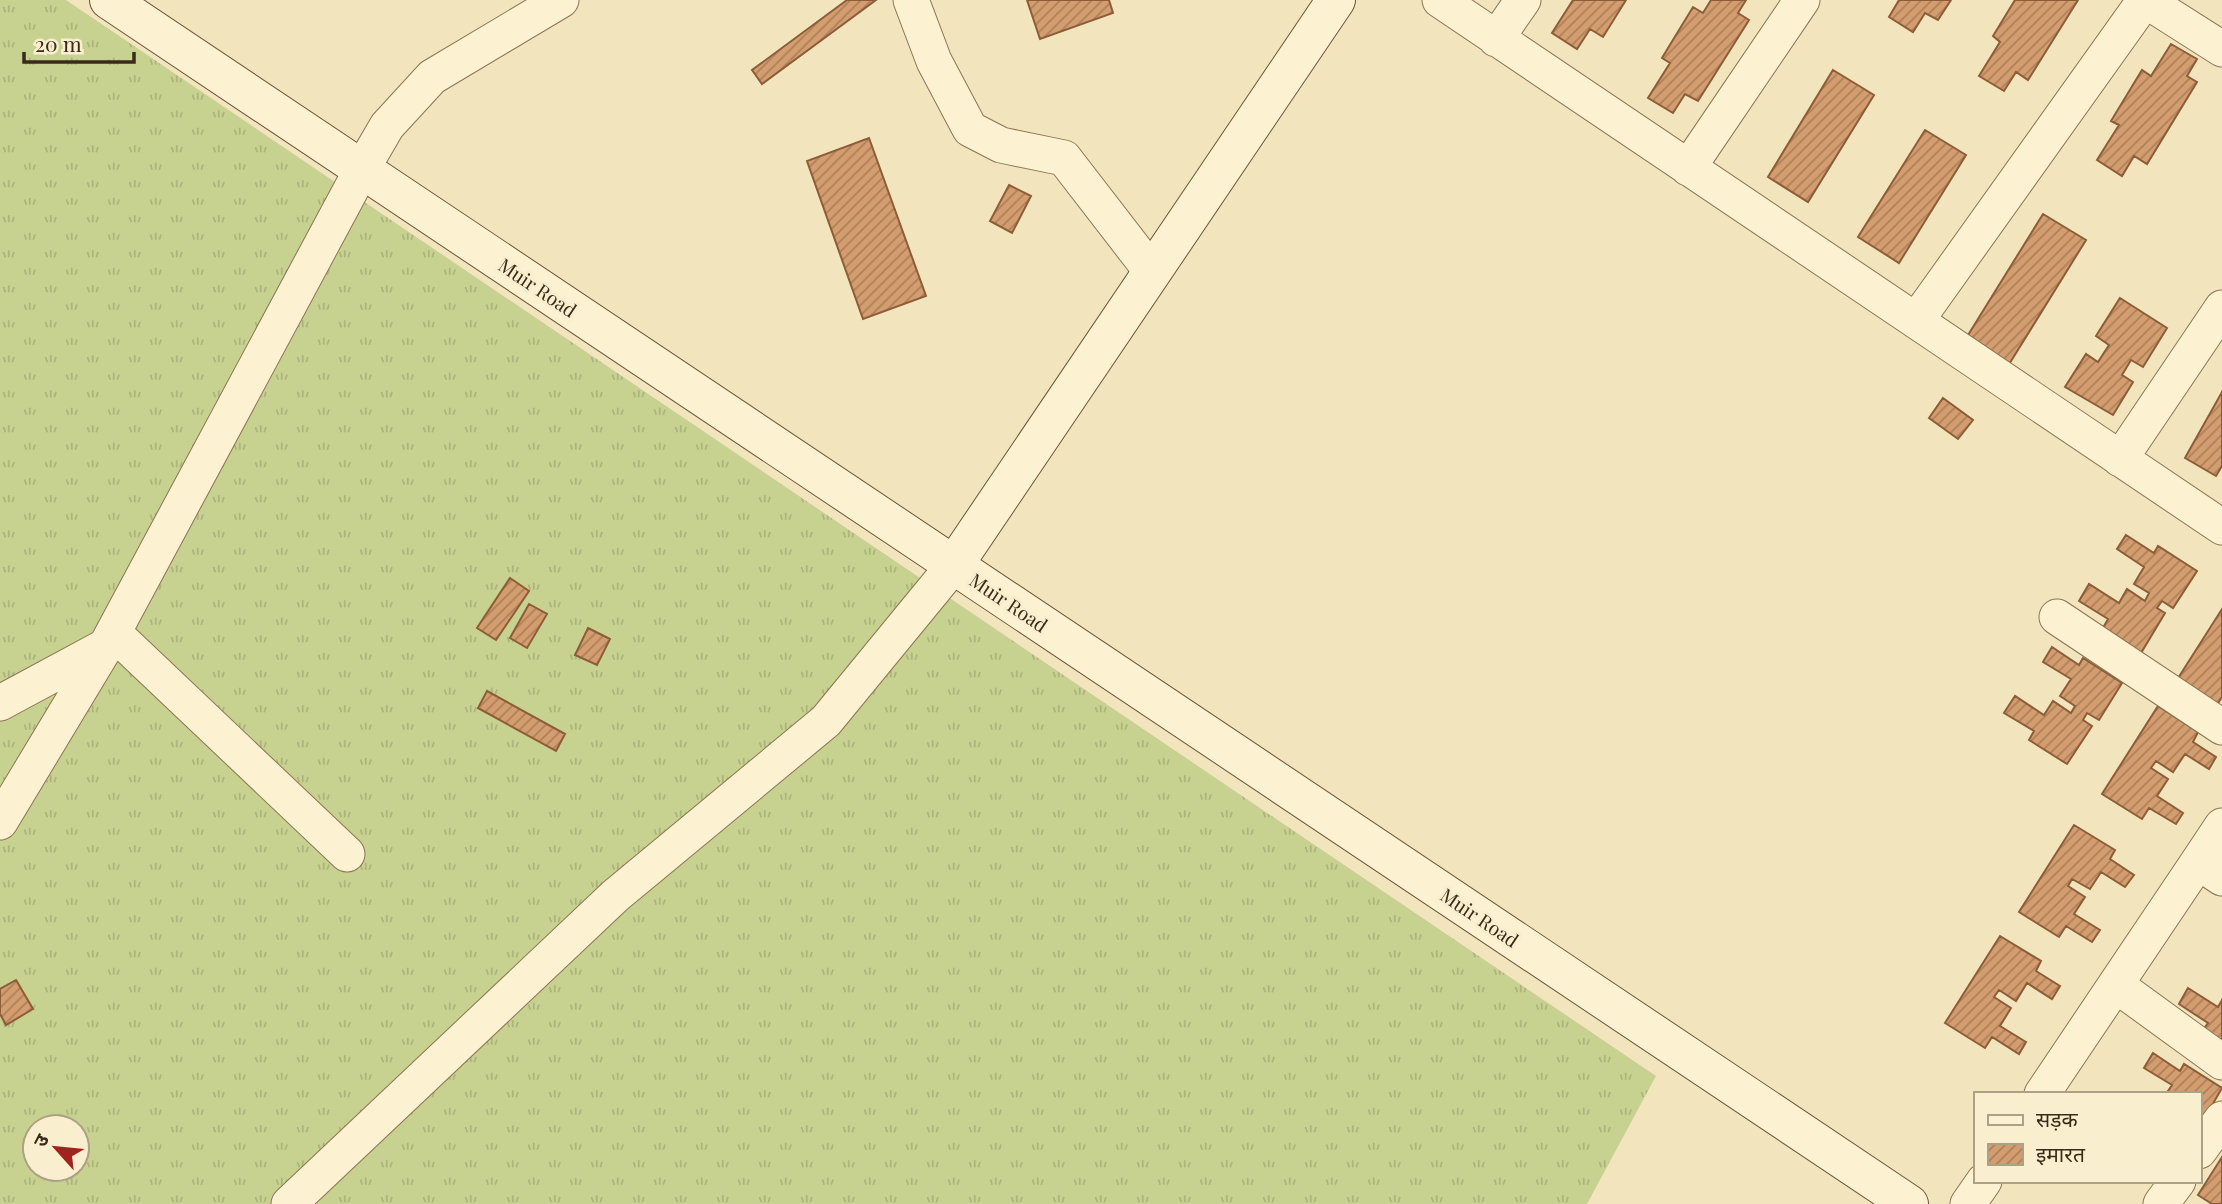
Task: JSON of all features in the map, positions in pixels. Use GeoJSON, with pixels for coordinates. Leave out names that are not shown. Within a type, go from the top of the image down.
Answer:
{"type":"FeatureCollection","features":[{"type":"Feature","properties":{"kind":"main road","name":"Muir Road"},"geometry":{"type":"LineString","coordinates":[[109,0],[1909,1204]]}},
{"type":"Feature","properties":{"kind":"main road"},"geometry":{"type":"LineString","coordinates":[[954,565],[1336,0]]}},
{"type":"Feature","properties":{"kind":"street"},"geometry":{"type":"LineString","coordinates":[[0,822],[110,639],[387,126],[432,77],[561,0]]}},
{"type":"Feature","properties":{"kind":"street"},"geometry":{"type":"LineString","coordinates":[[911,0],[934,61],[970,129],[1001,145],[1064,159],[1152,272]]}},
{"type":"Feature","properties":{"kind":"street"},"geometry":{"type":"LineString","coordinates":[[1440,0],[2222,527]]}},
{"type":"Feature","properties":{"kind":"street"},"geometry":{"type":"LineString","coordinates":[[1496,38],[1523,0]]}},
{"type":"Feature","properties":{"kind":"street"},"geometry":{"type":"LineString","coordinates":[[1688,168],[1802,0]]}},
{"type":"Feature","properties":{"kind":"street"},"geometry":{"type":"LineString","coordinates":[[1916,321],[2145,0],[2222,49]]}},
{"type":"Feature","properties":{"kind":"street"},"geometry":{"type":"LineString","coordinates":[[2120,459],[2222,308]]}},
{"type":"Feature","properties":{"kind":"street"},"geometry":{"type":"LineString","coordinates":[[289,1204],[615,896],[826,721],[954,565]]}},
{"type":"Feature","properties":{"kind":"street"},"geometry":{"type":"LineString","coordinates":[[2057,617],[2222,727]]}},
{"type":"Feature","properties":{"kind":"street"},"geometry":{"type":"LineString","coordinates":[[0,703],[110,639]]}},
{"type":"Feature","properties":{"kind":"street"},"geometry":{"type":"LineString","coordinates":[[110,639],[347,854]]}},
{"type":"Feature","properties":{"kind":"street"},"geometry":{"type":"LineString","coordinates":[[2043,1092],[2116,985],[2210,870],[2222,826]]}},
{"type":"Feature","properties":{"kind":"street"},"geometry":{"type":"LineString","coordinates":[[2116,985],[2222,1062]]}},
{"type":"Feature","properties":{"kind":"street"},"geometry":{"type":"LineString","coordinates":[[2201,1148],[2222,1119]]}},
{"type":"Feature","properties":{"kind":"street"},"geometry":{"type":"LineString","coordinates":[[1968,1204],[1983,1183]]}},
{"type":"Feature","properties":{"kind":"street"},"geometry":{"type":"LineString","coordinates":[[2161,1204],[2177,1183]]}},
{"type":"Feature","properties":{"kind":"green space"},"geometry":{"type":"Polygon","coordinates":[[[0,0],[66,0],[1656,1076],[1587,1204],[0,1204],[0,0]]]}},
{"type":"Feature","properties":{"kind":"building"},"geometry":{"type":"Polygon","coordinates":[[[847,0],[876,0],[762,84],[752,70],[847,0]]]}},
{"type":"Feature","properties":{"kind":"building"},"geometry":{"type":"Polygon","coordinates":[[[1027,0],[1109,0],[1113,13],[1040,39],[1027,0]]]}},
{"type":"Feature","properties":{"kind":"building"},"geometry":{"type":"Polygon","coordinates":[[[1573,0],[1626,0],[1603,37],[1590,29],[1577,49],[1552,33],[1573,0]]]}},
{"type":"Feature","properties":{"kind":"building"},"geometry":{"type":"Polygon","coordinates":[[[1711,0],[1746,0],[1738,13],[1749,20],[1698,101],[1685,94],[1673,113],[1648,98],[1670,63],[1662,58],[1693,7],[1703,13],[1711,0]]]}},
{"type":"Feature","properties":{"kind":"building"},"geometry":{"type":"Polygon","coordinates":[[[1899,0],[1951,0],[1938,20],[1925,13],[1913,32],[1889,17],[1899,0]]]}},
{"type":"Feature","properties":{"kind":"building"},"geometry":{"type":"Polygon","coordinates":[[[2015,0],[2078,0],[2028,80],[2016,72],[2004,91],[1979,76],[2000,42],[1993,36],[2015,0]]]}},
{"type":"Feature","properties":{"kind":"building"},"geometry":{"type":"Polygon","coordinates":[[[2171,44],[2197,59],[2187,76],[2197,82],[2147,164],[2134,156],[2122,176],[2097,160],[2119,125],[2111,121],[2142,70],[2151,76],[2171,44]]]}},
{"type":"Feature","properties":{"kind":"building"},"geometry":{"type":"Polygon","coordinates":[[[1833,70],[1874,95],[1808,202],[1768,177],[1833,70]]]}},
{"type":"Feature","properties":{"kind":"building"},"geometry":{"type":"Polygon","coordinates":[[[1925,130],[1966,155],[1899,263],[1858,237],[1925,130]]]}},
{"type":"Feature","properties":{"kind":"building"},"geometry":{"type":"Polygon","coordinates":[[[869,138],[926,296],[863,319],[807,161],[869,138]]]}},
{"type":"Feature","properties":{"kind":"building"},"geometry":{"type":"Polygon","coordinates":[[[1009,185],[1031,196],[1012,233],[990,221],[1009,185]]]}},
{"type":"Feature","properties":{"kind":"building"},"geometry":{"type":"Polygon","coordinates":[[[2043,214],[2086,240],[2008,366],[1965,340],[2043,214]]]}},
{"type":"Feature","properties":{"kind":"building"},"geometry":{"type":"Polygon","coordinates":[[[2120,298],[2167,328],[2143,367],[2131,360],[2122,375],[2133,382],[2113,415],[2065,387],[2086,354],[2098,362],[2109,345],[2096,336],[2120,298]]]}},
{"type":"Feature","properties":{"kind":"building"},"geometry":{"type":"Polygon","coordinates":[[[2222,392],[2222,466],[2216,476],[2185,458],[2222,392]]]}},
{"type":"Feature","properties":{"kind":"building"},"geometry":{"type":"Polygon","coordinates":[[[1943,398],[1973,420],[1958,439],[1929,418],[1943,398]]]}},
{"type":"Feature","properties":{"kind":"building"},"geometry":{"type":"Polygon","coordinates":[[[2126,535],[2154,553],[2158,546],[2197,571],[2173,608],[2162,601],[2157,608],[2165,613],[2141,653],[2103,628],[2108,619],[2079,601],[2089,584],[2119,603],[2127,589],[2145,601],[2149,593],[2134,584],[2144,567],[2117,549],[2126,535]]]}},
{"type":"Feature","properties":{"kind":"building"},"geometry":{"type":"Polygon","coordinates":[[[510,578],[529,591],[496,640],[477,628],[510,578]]]}},
{"type":"Feature","properties":{"kind":"building"},"geometry":{"type":"Polygon","coordinates":[[[529,604],[547,614],[527,648],[510,638],[529,604]]]}},
{"type":"Feature","properties":{"kind":"building"},"geometry":{"type":"Polygon","coordinates":[[[2222,609],[2222,697],[2215,708],[2175,683],[2222,609]]]}},
{"type":"Feature","properties":{"kind":"building"},"geometry":{"type":"Polygon","coordinates":[[[588,628],[610,639],[597,665],[575,655],[588,628]]]}},
{"type":"Feature","properties":{"kind":"building"},"geometry":{"type":"Polygon","coordinates":[[[2052,647],[2079,665],[2083,658],[2122,683],[2099,720],[2087,713],[2083,720],[2092,726],[2067,764],[2029,740],[2034,731],[2004,713],[2015,696],[2044,715],[2053,701],[2071,713],[2075,706],[2060,696],[2071,679],[2043,662],[2052,647]]]}},
{"type":"Feature","properties":{"kind":"building"},"geometry":{"type":"Polygon","coordinates":[[[487,691],[565,734],[556,751],[478,708],[487,691]]]}},
{"type":"Feature","properties":{"kind":"building"},"geometry":{"type":"Polygon","coordinates":[[[2158,706],[2198,732],[2193,742],[2216,757],[2209,769],[2185,754],[2173,772],[2156,761],[2151,768],[2168,779],[2157,796],[2183,813],[2176,824],[2149,808],[2142,819],[2102,794],[2158,706]]]}},
{"type":"Feature","properties":{"kind":"building"},"geometry":{"type":"Polygon","coordinates":[[[2074,825],[2115,850],[2110,859],[2134,875],[2125,887],[2101,872],[2090,889],[2072,879],[2068,886],[2085,897],[2074,914],[2100,930],[2092,942],[2066,926],[2059,937],[2019,912],[2074,825]]]}},
{"type":"Feature","properties":{"kind":"building"},"geometry":{"type":"Polygon","coordinates":[[[2000,936],[2041,961],[2036,971],[2060,986],[2052,999],[2027,983],[2016,1001],[1999,990],[1994,997],[2011,1008],[2000,1026],[2026,1042],[2019,1054],[1992,1037],[1985,1048],[1945,1023],[2000,936]]]}},
{"type":"Feature","properties":{"kind":"building"},"geometry":{"type":"Polygon","coordinates":[[[16,980],[33,1009],[6,1025],[0,1014],[0,989],[16,980]]]}},
{"type":"Feature","properties":{"kind":"building"},"geometry":{"type":"Polygon","coordinates":[[[2188,988],[2218,1007],[2222,1000],[2222,1044],[2202,1031],[2208,1023],[2179,1004],[2188,988]]]}},
{"type":"Feature","properties":{"kind":"building"},"geometry":{"type":"Polygon","coordinates":[[[2153,1053],[2180,1071],[2184,1064],[2222,1088],[2201,1124],[2201,1092],[2167,1092],[2172,1085],[2144,1068],[2153,1053]]]}},
{"type":"Feature","properties":{"kind":"building"},"geometry":{"type":"Polygon","coordinates":[[[2222,1157],[2222,1204],[2212,1204],[2198,1195],[2222,1157]]]}}]}
